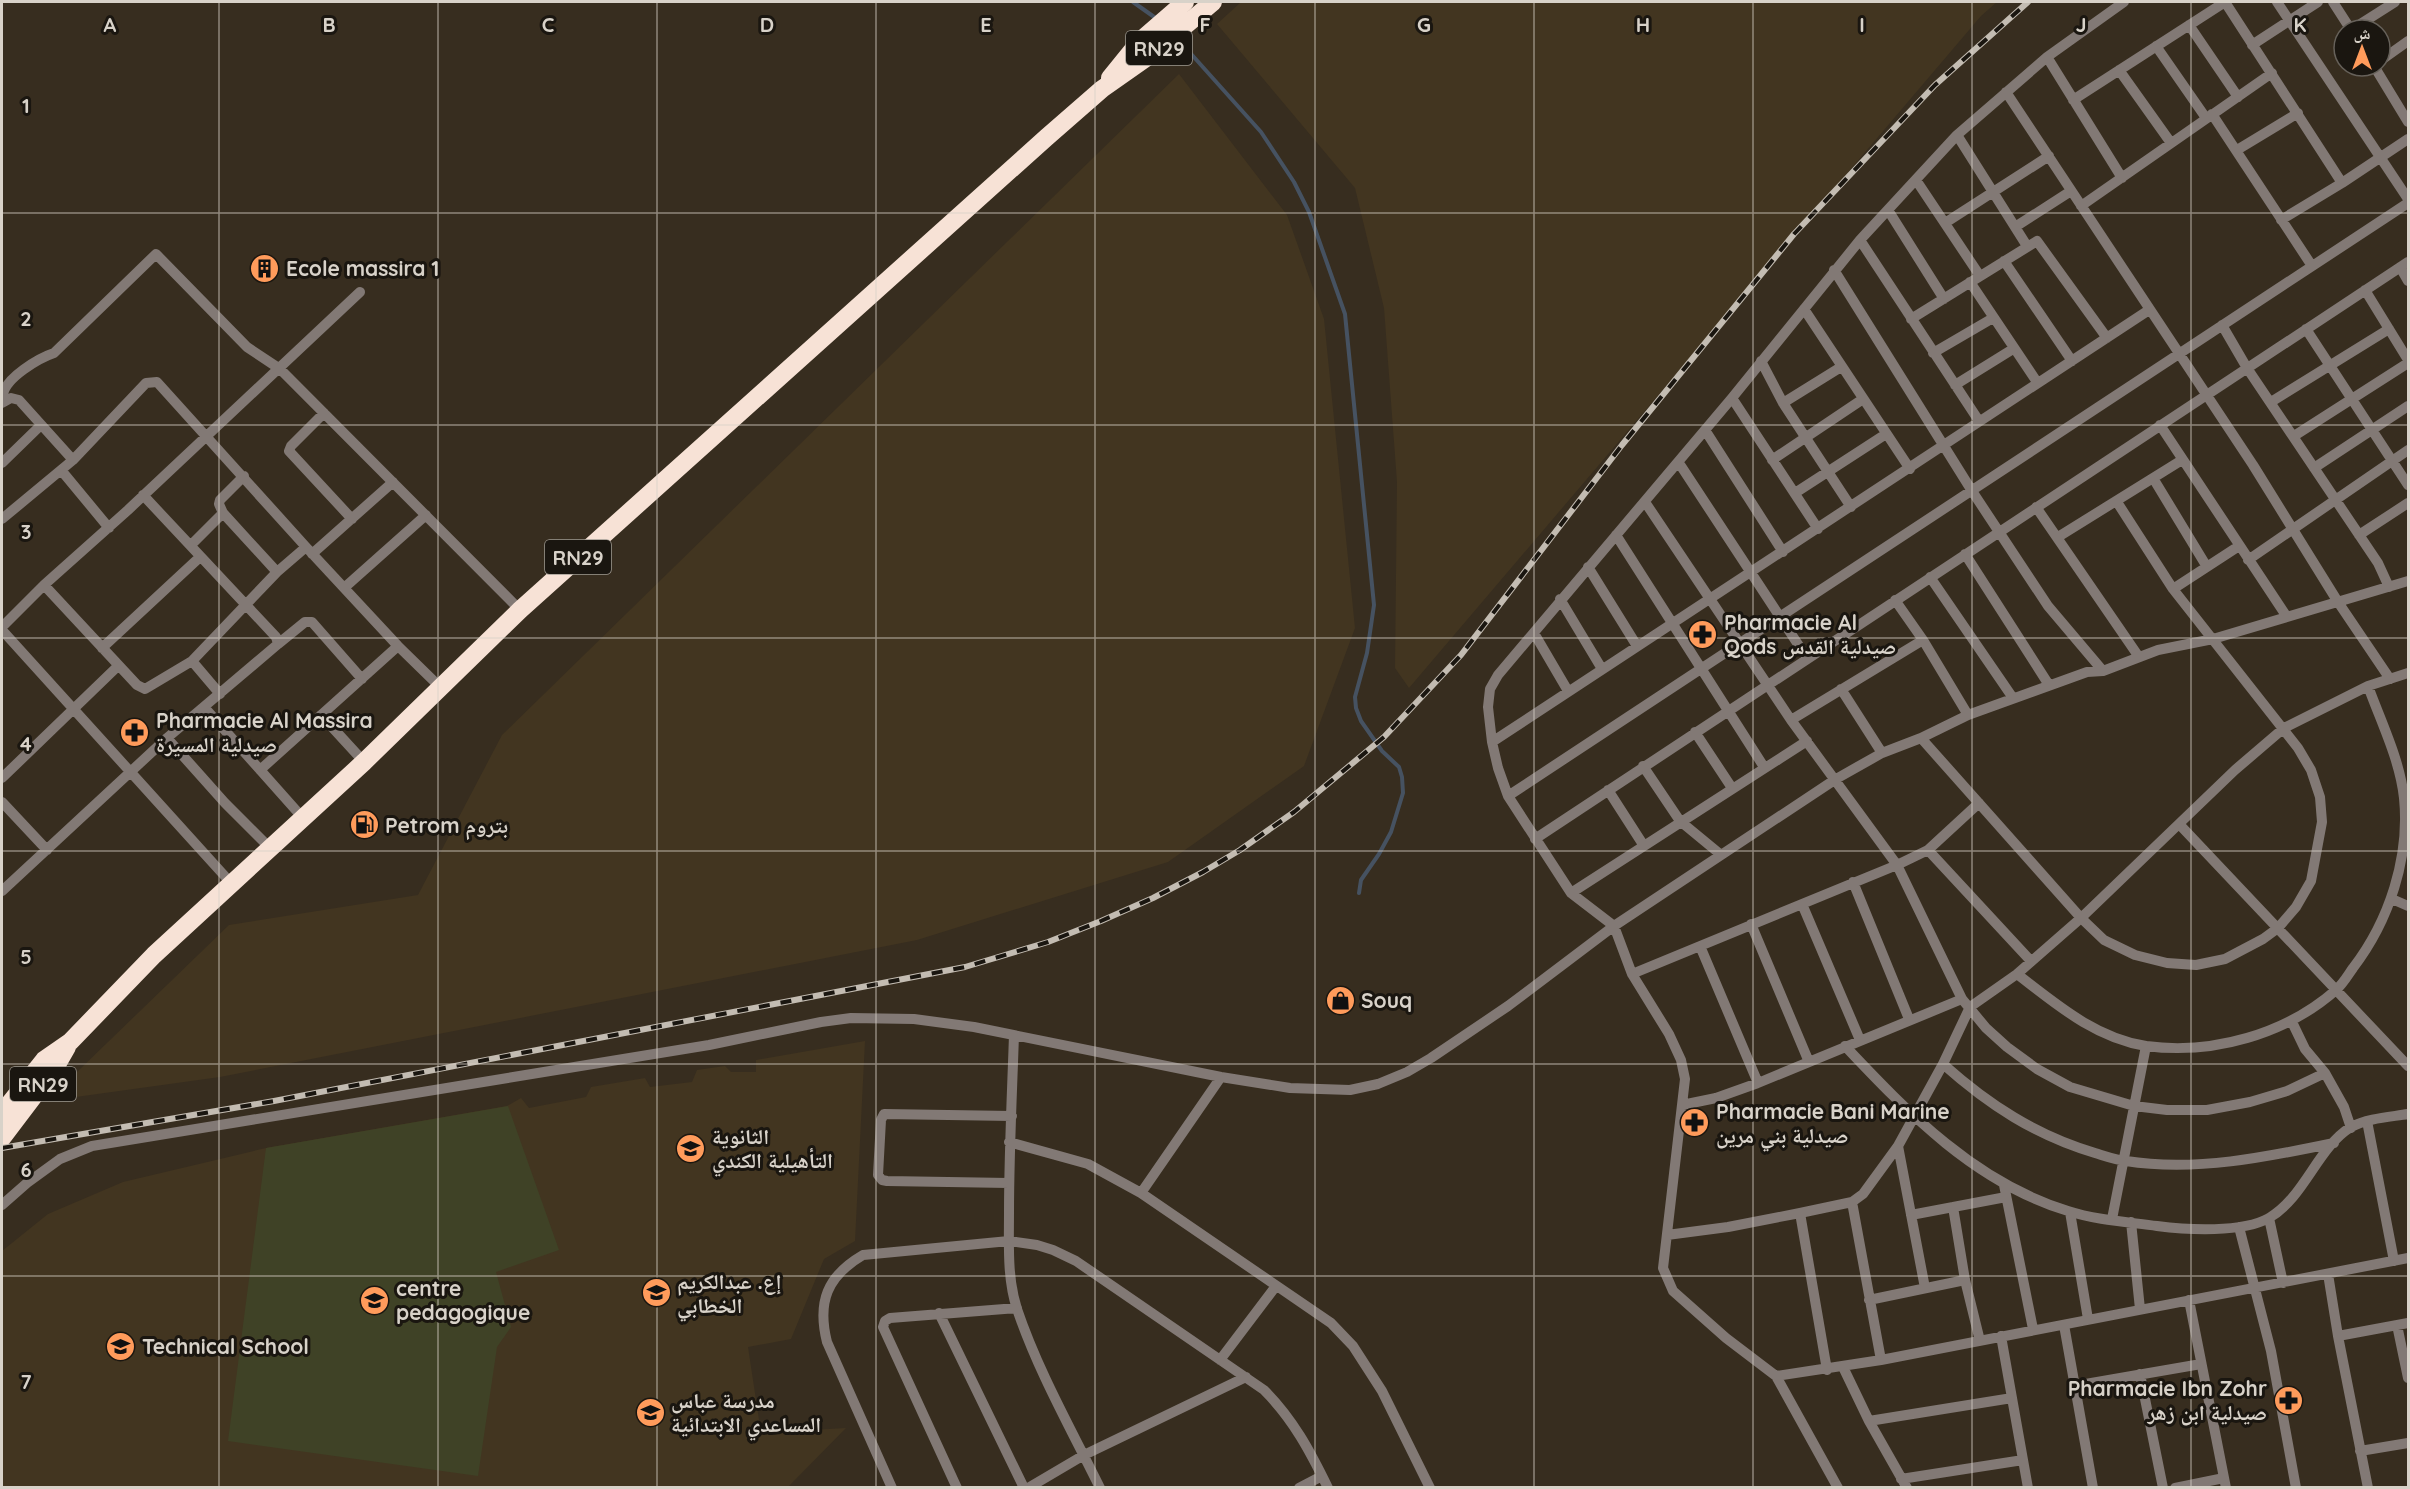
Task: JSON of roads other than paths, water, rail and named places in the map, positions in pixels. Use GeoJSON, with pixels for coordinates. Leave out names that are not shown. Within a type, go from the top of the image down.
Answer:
{"type":"FeatureCollection","features":[{"type":"Feature","properties":{"kind":"highway","name":"RN29"},"geometry":{"type":"LineString","coordinates":[[1102,89],[1140,41],[1185,2]]}},
{"type":"Feature","properties":{"kind":"highway","name":"RN29"},"geometry":{"type":"LineString","coordinates":[[5,1125],[55,1068],[70,1042],[154,955],[364,762],[520,610],[1102,89],[1149,56],[1213,2]]}},
{"type":"Feature","properties":{"kind":"street"},"geometry":{"type":"LineString","coordinates":[[1838,1488],[1776,1376],[1726,1338],[1673,1290],[1663,1268],[1685,1079],[1681,1060],[1632,974],[1614,926],[1570,893],[1509,796],[1498,768],[1492,742],[1488,706],[1490,689],[1498,675],[1560,599],[1678,463],[1860,240],[1957,135],[2047,57],[2124,2]]}},
{"type":"Feature","properties":{"kind":"street"},"geometry":{"type":"LineString","coordinates":[[2073,100],[2225,2],[2342,183]]}},
{"type":"Feature","properties":{"kind":"street"},"geometry":{"type":"LineString","coordinates":[[1509,796],[2409,201],[2277,2]]}},
{"type":"Feature","properties":{"kind":"street"},"geometry":{"type":"LineString","coordinates":[[2252,45],[2319,2]]}},
{"type":"Feature","properties":{"kind":"street"},"geometry":{"type":"LineString","coordinates":[[2332,2],[2343,18]]}},
{"type":"Feature","properties":{"kind":"street"},"geometry":{"type":"LineString","coordinates":[[2367,18],[2388,3]]}},
{"type":"Feature","properties":{"kind":"street"},"geometry":{"type":"LineString","coordinates":[[2189,25],[2238,97]]}},
{"type":"Feature","properties":{"kind":"street"},"geometry":{"type":"LineString","coordinates":[[2392,53],[2409,41]]}},
{"type":"Feature","properties":{"kind":"street"},"geometry":{"type":"LineString","coordinates":[[2156,46],[2237,150],[2312,266]]}},
{"type":"Feature","properties":{"kind":"street"},"geometry":{"type":"LineString","coordinates":[[2047,57],[2122,178]]}},
{"type":"Feature","properties":{"kind":"street"},"geometry":{"type":"LineString","coordinates":[[2119,70],[2171,143]]}},
{"type":"Feature","properties":{"kind":"street"},"geometry":{"type":"LineString","coordinates":[[2081,206],[2272,73]]}},
{"type":"Feature","properties":{"kind":"street"},"geometry":{"type":"LineString","coordinates":[[2382,78],[2409,122]]}},
{"type":"Feature","properties":{"kind":"street"},"geometry":{"type":"LineString","coordinates":[[2006,92],[2180,353],[2338,602],[2390,679]]}},
{"type":"Feature","properties":{"kind":"street"},"geometry":{"type":"LineString","coordinates":[[2237,150],[2298,113]]}},
{"type":"Feature","properties":{"kind":"street"},"geometry":{"type":"LineString","coordinates":[[1957,135],[2027,246]]}},
{"type":"Feature","properties":{"kind":"street"},"geometry":{"type":"LineString","coordinates":[[2281,220],[2409,139]]}},
{"type":"Feature","properties":{"kind":"street"},"geometry":{"type":"LineString","coordinates":[[1945,223],[2049,156]]}},
{"type":"Feature","properties":{"kind":"street"},"geometry":{"type":"LineString","coordinates":[[1916,180],[1945,223],[1993,318],[2037,382]]}},
{"type":"Feature","properties":{"kind":"street"},"geometry":{"type":"LineString","coordinates":[[2015,227],[2071,191]]}},
{"type":"Feature","properties":{"kind":"street"},"geometry":{"type":"LineString","coordinates":[[1888,210],[1944,299]]}},
{"type":"Feature","properties":{"kind":"street"},"geometry":{"type":"LineString","coordinates":[[1860,240],[1979,421]]}},
{"type":"Feature","properties":{"kind":"street"},"geometry":{"type":"LineString","coordinates":[[1911,319],[2037,241],[2107,338]]}},
{"type":"Feature","properties":{"kind":"street"},"geometry":{"type":"LineString","coordinates":[[73,460],[19,400],[11,398],[4,402],[3,395],[6,386],[37,360],[54,353],[156,254],[247,347],[280,369],[520,610]]}},
{"type":"Feature","properties":{"kind":"street"},"geometry":{"type":"LineString","coordinates":[[2004,261],[2072,361]]}},
{"type":"Feature","properties":{"kind":"street"},"geometry":{"type":"LineString","coordinates":[[1535,839],[2404,265],[2409,281]]}},
{"type":"Feature","properties":{"kind":"street"},"geometry":{"type":"LineString","coordinates":[[1834,270],[1972,491],[2048,606],[2103,671]]}},
{"type":"Feature","properties":{"kind":"street"},"geometry":{"type":"LineString","coordinates":[[2294,436],[2409,361],[2365,290]]}},
{"type":"Feature","properties":{"kind":"street"},"geometry":{"type":"LineString","coordinates":[[231,883],[2,629],[44,585],[109,528],[360,292]]}},
{"type":"Feature","properties":{"kind":"street"},"geometry":{"type":"LineString","coordinates":[[1804,309],[1910,469]]}},
{"type":"Feature","properties":{"kind":"street"},"geometry":{"type":"LineString","coordinates":[[1492,742],[1910,469],[2149,309]]}},
{"type":"Feature","properties":{"kind":"street"},"geometry":{"type":"LineString","coordinates":[[1934,353],[1993,318]]}},
{"type":"Feature","properties":{"kind":"street"},"geometry":{"type":"LineString","coordinates":[[2222,326],[2247,368],[2378,563],[2389,587]]}},
{"type":"Feature","properties":{"kind":"street"},"geometry":{"type":"LineString","coordinates":[[2306,329],[2409,485]]}},
{"type":"Feature","properties":{"kind":"street"},"geometry":{"type":"LineString","coordinates":[[2271,402],[2388,329]]}},
{"type":"Feature","properties":{"kind":"street"},"geometry":{"type":"LineString","coordinates":[[1955,386],[2013,349]]}},
{"type":"Feature","properties":{"kind":"street"},"geometry":{"type":"LineString","coordinates":[[1761,361],[1784,403],[1851,507]]}},
{"type":"Feature","properties":{"kind":"street"},"geometry":{"type":"LineString","coordinates":[[1784,403],[1841,367]]}},
{"type":"Feature","properties":{"kind":"street"},"geometry":{"type":"LineString","coordinates":[[2,519],[73,460],[150,381],[161,385],[309,550],[398,646],[441,688]]}},
{"type":"Feature","properties":{"kind":"street"},"geometry":{"type":"LineString","coordinates":[[1732,398],[1818,529]]}},
{"type":"Feature","properties":{"kind":"street"},"geometry":{"type":"LineString","coordinates":[[1772,460],[1863,399]]}},
{"type":"Feature","properties":{"kind":"street"},"geometry":{"type":"LineString","coordinates":[[2314,468],[2409,406]]}},
{"type":"Feature","properties":{"kind":"street"},"geometry":{"type":"LineString","coordinates":[[324,413],[291,446],[289,451],[352,519]]}},
{"type":"Feature","properties":{"kind":"street"},"geometry":{"type":"LineString","coordinates":[[2,463],[41,425]]}},
{"type":"Feature","properties":{"kind":"street"},"geometry":{"type":"LineString","coordinates":[[2160,425],[2287,617]]}},
{"type":"Feature","properties":{"kind":"street"},"geometry":{"type":"LineString","coordinates":[[1705,430],[1783,552]]}},
{"type":"Feature","properties":{"kind":"street"},"geometry":{"type":"LineString","coordinates":[[1795,493],[1886,434]]}},
{"type":"Feature","properties":{"kind":"street"},"geometry":{"type":"LineString","coordinates":[[2248,560],[2409,450]]}},
{"type":"Feature","properties":{"kind":"street"},"geometry":{"type":"LineString","coordinates":[[2058,537],[2182,460]]}},
{"type":"Feature","properties":{"kind":"street"},"geometry":{"type":"LineString","coordinates":[[1678,463],[1807,658]]}},
{"type":"Feature","properties":{"kind":"street"},"geometry":{"type":"LineString","coordinates":[[61,470],[109,528]]}},
{"type":"Feature","properties":{"kind":"street"},"geometry":{"type":"LineString","coordinates":[[244,477],[219,502],[224,513],[277,572]]}},
{"type":"Feature","properties":{"kind":"street"},"geometry":{"type":"LineString","coordinates":[[2153,478],[2207,567]]}},
{"type":"Feature","properties":{"kind":"street"},"geometry":{"type":"LineString","coordinates":[[44,585],[118,666],[137,685],[145,688],[192,661],[277,572],[352,519],[393,482]]}},
{"type":"Feature","properties":{"kind":"street"},"geometry":{"type":"LineString","coordinates":[[143,495],[276,636],[278,644]]}},
{"type":"Feature","properties":{"kind":"street"},"geometry":{"type":"LineString","coordinates":[[1645,502],[1791,720],[1897,865],[1966,1003],[1986,1028],[2007,1047],[2037,1069],[2070,1087],[2134,1106],[2167,1110],[2207,1110],[2250,1102],[2287,1091],[2325,1072]]}},
{"type":"Feature","properties":{"kind":"street"},"geometry":{"type":"LineString","coordinates":[[1921,738],[2081,918],[2104,940],[2134,955],[2168,963],[2196,965],[2225,959],[2247,950],[2278,928],[2296,907],[2311,881],[2322,822],[2320,797],[2311,770],[2284,728],[2173,589],[2117,502]]}},
{"type":"Feature","properties":{"kind":"street"},"geometry":{"type":"LineString","coordinates":[[2359,535],[2409,503]]}},
{"type":"Feature","properties":{"kind":"street"},"geometry":{"type":"LineString","coordinates":[[2036,507],[2139,657]]}},
{"type":"Feature","properties":{"kind":"street"},"geometry":{"type":"LineString","coordinates":[[191,546],[224,513]]}},
{"type":"Feature","properties":{"kind":"street"},"geometry":{"type":"LineString","coordinates":[[345,588],[426,515]]}},
{"type":"Feature","properties":{"kind":"street"},"geometry":{"type":"LineString","coordinates":[[1616,535],[1764,766]]}},
{"type":"Feature","properties":{"kind":"street"},"geometry":{"type":"LineString","coordinates":[[2173,589],[2239,546]]}},
{"type":"Feature","properties":{"kind":"street"},"geometry":{"type":"LineString","coordinates":[[1965,554],[2049,685]]}},
{"type":"Feature","properties":{"kind":"street"},"geometry":{"type":"LineString","coordinates":[[102,648],[200,557]]}},
{"type":"Feature","properties":{"kind":"street"},"geometry":{"type":"LineString","coordinates":[[1588,567],[1637,646]]}},
{"type":"Feature","properties":{"kind":"street"},"geometry":{"type":"LineString","coordinates":[[1930,577],[2013,698]]}},
{"type":"Feature","properties":{"kind":"street"},"geometry":{"type":"LineString","coordinates":[[2,1205],[60,1159],[92,1146],[709,1045],[851,1018],[904,1018],[974,1027],[1221,1077],[1320,1091],[1350,1090],[1378,1084],[1407,1072],[1431,1058],[1508,1006],[1614,926],[1720,854],[1836,779],[1882,753],[1921,738],[1968,715],[2087,672],[2103,671],[2158,650],[2213,639],[2409,581]]}},
{"type":"Feature","properties":{"kind":"street"},"geometry":{"type":"LineString","coordinates":[[1560,599],[1602,669]]}},
{"type":"Feature","properties":{"kind":"street"},"geometry":{"type":"LineString","coordinates":[[1895,600],[1923,640],[1968,715]]}},
{"type":"Feature","properties":{"kind":"street"},"geometry":{"type":"LineString","coordinates":[[2,891],[167,738],[306,622],[312,622],[362,679]]}},
{"type":"Feature","properties":{"kind":"street"},"geometry":{"type":"LineString","coordinates":[[1534,633],[1568,691]]}},
{"type":"Feature","properties":{"kind":"street"},"geometry":{"type":"LineString","coordinates":[[1791,720],[1923,640]]}},
{"type":"Feature","properties":{"kind":"street"},"geometry":{"type":"LineString","coordinates":[[260,770],[398,646]]}},
{"type":"Feature","properties":{"kind":"street"},"geometry":{"type":"LineString","coordinates":[[192,661],[220,694]]}},
{"type":"Feature","properties":{"kind":"street"},"geometry":{"type":"LineString","coordinates":[[2,778],[118,666]]}},
{"type":"Feature","properties":{"kind":"street"},"geometry":{"type":"LineString","coordinates":[[1682,1105],[1716,1098],[1758,1083],[1909,1019],[1966,1003],[2017,974],[2081,918],[2235,770],[2284,728],[2368,686],[2409,674]]}},
{"type":"Feature","properties":{"kind":"street"},"geometry":{"type":"LineString","coordinates":[[2017,974],[2074,1018],[2108,1035],[2146,1046],[2199,1047],[2238,1041],[2292,1022],[2337,989],[2363,956],[2392,899],[2402,854],[2404,799],[2394,758],[2368,686]]}},
{"type":"Feature","properties":{"kind":"street"},"geometry":{"type":"LineString","coordinates":[[1841,689],[1882,753]]}},
{"type":"Feature","properties":{"kind":"street"},"geometry":{"type":"LineString","coordinates":[[205,708],[302,817]]}},
{"type":"Feature","properties":{"kind":"street"},"geometry":{"type":"LineString","coordinates":[[321,715],[364,762]]}},
{"type":"Feature","properties":{"kind":"street"},"geometry":{"type":"LineString","coordinates":[[1695,732],[1732,788]]}},
{"type":"Feature","properties":{"kind":"street"},"geometry":{"type":"LineString","coordinates":[[167,738],[225,804],[269,847]]}},
{"type":"Feature","properties":{"kind":"street"},"geometry":{"type":"LineString","coordinates":[[1570,893],[1806,741]]}},
{"type":"Feature","properties":{"kind":"street"},"geometry":{"type":"LineString","coordinates":[[1643,766],[1680,821],[1720,854]]}},
{"type":"Feature","properties":{"kind":"street"},"geometry":{"type":"LineString","coordinates":[[1608,790],[1644,846]]}},
{"type":"Feature","properties":{"kind":"street"},"geometry":{"type":"LineString","coordinates":[[2,802],[47,850]]}},
{"type":"Feature","properties":{"kind":"street"},"geometry":{"type":"LineString","coordinates":[[1632,974],[1897,865],[1928,850],[1979,803]]}},
{"type":"Feature","properties":{"kind":"street"},"geometry":{"type":"LineString","coordinates":[[2179,824],[2409,1066]]}},
{"type":"Feature","properties":{"kind":"street"},"geometry":{"type":"LineString","coordinates":[[1928,850],[2031,961]]}},
{"type":"Feature","properties":{"kind":"street"},"geometry":{"type":"LineString","coordinates":[[1853,882],[1909,1019]]}},
{"type":"Feature","properties":{"kind":"street"},"geometry":{"type":"LineString","coordinates":[[2392,899],[2409,906]]}},
{"type":"Feature","properties":{"kind":"street"},"geometry":{"type":"LineString","coordinates":[[1802,904],[1860,1040]]}},
{"type":"Feature","properties":{"kind":"street"},"geometry":{"type":"LineString","coordinates":[[1750,924],[1809,1062]]}},
{"type":"Feature","properties":{"kind":"street"},"geometry":{"type":"LineString","coordinates":[[1700,946],[1758,1083]]}},
{"type":"Feature","properties":{"kind":"street"},"geometry":{"type":"LineString","coordinates":[[1667,1235],[1728,1227],[1800,1213],[1852,1202],[1863,1194],[1898,1146],[1943,1064],[1966,1003]]}},
{"type":"Feature","properties":{"kind":"street"},"geometry":{"type":"LineString","coordinates":[[2292,1022],[2306,1049],[2325,1072],[2344,1107],[2351,1128]]}},
{"type":"Feature","properties":{"kind":"street"},"geometry":{"type":"LineString","coordinates":[[1014,1035],[1009,1142],[1010,1273],[1017,1308],[1054,1394],[1100,1488]]}},
{"type":"Feature","properties":{"kind":"street"},"geometry":{"type":"LineString","coordinates":[[1845,1046],[1913,1117],[1961,1156],[2004,1185],[2070,1212],[2173,1228],[2239,1227],[2269,1218],[2289,1200],[2334,1143],[2351,1128],[2367,1121],[2409,1114]]}},
{"type":"Feature","properties":{"kind":"street"},"geometry":{"type":"LineString","coordinates":[[2112,1220],[2146,1046]]}},
{"type":"Feature","properties":{"kind":"street"},"geometry":{"type":"LineString","coordinates":[[1943,1064],[1998,1109],[2047,1136],[2124,1161],[2161,1165],[2207,1164],[2262,1157],[2334,1143]]}},
{"type":"Feature","properties":{"kind":"street"},"geometry":{"type":"LineString","coordinates":[[1141,1193],[1221,1077]]}},
{"type":"Feature","properties":{"kind":"street"},"geometry":{"type":"LineString","coordinates":[[1009,1183],[887,1181],[882,1180],[878,1175],[881,1120],[884,1114],[1012,1116]]}},
{"type":"Feature","properties":{"kind":"street"},"geometry":{"type":"LineString","coordinates":[[2367,1121],[2394,1261]]}},
{"type":"Feature","properties":{"kind":"street"},"geometry":{"type":"LineString","coordinates":[[1009,1142],[1088,1164],[1141,1193],[1331,1323],[1353,1346],[1382,1391],[1430,1488]]}},
{"type":"Feature","properties":{"kind":"street"},"geometry":{"type":"LineString","coordinates":[[1898,1146],[1925,1288]]}},
{"type":"Feature","properties":{"kind":"street"},"geometry":{"type":"LineString","coordinates":[[2004,1185],[2033,1329]]}},
{"type":"Feature","properties":{"kind":"street"},"geometry":{"type":"LineString","coordinates":[[1911,1215],[2006,1197]]}},
{"type":"Feature","properties":{"kind":"street"},"geometry":{"type":"LineString","coordinates":[[1852,1202],[1881,1360]]}},
{"type":"Feature","properties":{"kind":"street"},"geometry":{"type":"LineString","coordinates":[[1953,1208],[1965,1280],[1980,1341]]}},
{"type":"Feature","properties":{"kind":"street"},"geometry":{"type":"LineString","coordinates":[[2070,1212],[2088,1319]]}},
{"type":"Feature","properties":{"kind":"street"},"geometry":{"type":"LineString","coordinates":[[1800,1213],[1827,1370]]}},
{"type":"Feature","properties":{"kind":"street"},"geometry":{"type":"LineString","coordinates":[[2269,1218],[2283,1283]]}},
{"type":"Feature","properties":{"kind":"street"},"geometry":{"type":"LineString","coordinates":[[2131,1222],[2140,1310]]}},
{"type":"Feature","properties":{"kind":"street"},"geometry":{"type":"LineString","coordinates":[[2239,1227],[2271,1351],[2296,1488]]}},
{"type":"Feature","properties":{"kind":"street"},"geometry":{"type":"LineString","coordinates":[[892,1488],[827,1342],[822,1322],[826,1292],[833,1279],[846,1265],[863,1255],[1009,1241],[1045,1247],[1076,1261],[1264,1390],[1284,1410],[1328,1488]]}},
{"type":"Feature","properties":{"kind":"street"},"geometry":{"type":"LineString","coordinates":[[1776,1376],[1881,1360],[2409,1258]]}},
{"type":"Feature","properties":{"kind":"street"},"geometry":{"type":"LineString","coordinates":[[2328,1274],[2368,1488]]}},
{"type":"Feature","properties":{"kind":"street"},"geometry":{"type":"LineString","coordinates":[[1869,1300],[1965,1280]]}},
{"type":"Feature","properties":{"kind":"street"},"geometry":{"type":"LineString","coordinates":[[1220,1360],[1276,1286]]}},
{"type":"Feature","properties":{"kind":"street"},"geometry":{"type":"LineString","coordinates":[[2175,1488],[2225,1483],[2190,1300]]}},
{"type":"Feature","properties":{"kind":"street"},"geometry":{"type":"LineString","coordinates":[[957,1488],[883,1327],[885,1321],[890,1318],[939,1313],[1017,1308]]}},
{"type":"Feature","properties":{"kind":"street"},"geometry":{"type":"LineString","coordinates":[[939,1313],[1026,1488],[1084,1455],[1246,1377]]}},
{"type":"Feature","properties":{"kind":"street"},"geometry":{"type":"LineString","coordinates":[[2338,1336],[2403,1324],[2409,1378]]}},
{"type":"Feature","properties":{"kind":"street"},"geometry":{"type":"LineString","coordinates":[[2064,1325],[2093,1488]]}},
{"type":"Feature","properties":{"kind":"street"},"geometry":{"type":"LineString","coordinates":[[2001,1336],[2028,1488]]}},
{"type":"Feature","properties":{"kind":"street"},"geometry":{"type":"LineString","coordinates":[[2074,1386],[2201,1364]]}},
{"type":"Feature","properties":{"kind":"street"},"geometry":{"type":"LineString","coordinates":[[1843,1367],[1904,1483],[2023,1460]]}},
{"type":"Feature","properties":{"kind":"street"},"geometry":{"type":"LineString","coordinates":[[2140,1374],[2163,1488]]}},
{"type":"Feature","properties":{"kind":"street"},"geometry":{"type":"LineString","coordinates":[[1869,1420],[2012,1398]]}},
{"type":"Feature","properties":{"kind":"street"},"geometry":{"type":"LineString","coordinates":[[2360,1451],[2409,1443]]}},
{"type":"Feature","properties":{"kind":"street"},"geometry":{"type":"LineString","coordinates":[[1299,1488],[1322,1476]]}},
{"type":"Feature","properties":{"kind":"waterway"},"geometry":{"type":"LineString","coordinates":[[1133,2],[1157,19]]}},
{"type":"Feature","properties":{"kind":"waterway"},"geometry":{"type":"LineString","coordinates":[[1184,46],[1261,132],[1294,182],[1309,212],[1345,314],[1374,605],[1367,653],[1355,697],[1356,708],[1361,721],[1382,751],[1399,767],[1403,793],[1391,832],[1361,880],[1359,893]]}},
{"type":"Feature","properties":{"kind":"railway"},"geometry":{"type":"LineString","coordinates":[[2,1148],[274,1101],[965,967],[1048,942],[1101,921],[1203,872],[1240,850],[1294,812],[1384,737],[1461,655],[1622,445],[1794,234],[1935,85],[2028,2]]}},
{"type":"Feature","properties":{"kind":"place","name":"Ecole massira 1"},"geometry":{"type":"Point","coordinates":[265,268]}},
{"type":"Feature","properties":{"kind":"place","name":"Pharmacie Al Qods صيدلية القدس"},"geometry":{"type":"Point","coordinates":[1703,634]}},
{"type":"Feature","properties":{"kind":"place","name":"Pharmacie Al Massira صيدلية المسيرة"},"geometry":{"type":"Point","coordinates":[135,732]}},
{"type":"Feature","properties":{"kind":"place","name":"Petrom بتروم"},"geometry":{"type":"Point","coordinates":[364,825]}},
{"type":"Feature","properties":{"kind":"place","name":"Souq"},"geometry":{"type":"Point","coordinates":[1340,1000]}},
{"type":"Feature","properties":{"kind":"place","name":"Pharmacie Bani Marine صيدلية بني مرين"},"geometry":{"type":"Point","coordinates":[1695,1123]}},
{"type":"Feature","properties":{"kind":"place","name":"الثانوية التأهيلية الكندي"},"geometry":{"type":"Point","coordinates":[691,1148]}},
{"type":"Feature","properties":{"kind":"place","name":"إع. عبدالكريم الخطابي"},"geometry":{"type":"Point","coordinates":[656,1293]}},
{"type":"Feature","properties":{"kind":"place","name":"centre pedagogique"},"geometry":{"type":"Point","coordinates":[375,1300]}},
{"type":"Feature","properties":{"kind":"place","name":"Technical School"},"geometry":{"type":"Point","coordinates":[121,1346]}},
{"type":"Feature","properties":{"kind":"place","name":"Pharmacie Ibn Zohr صيدلية ابن زهر"},"geometry":{"type":"Point","coordinates":[2288,1400]}},
{"type":"Feature","properties":{"kind":"place","name":"مدرسة عباس المساعدي الابتدائية"},"geometry":{"type":"Point","coordinates":[650,1412]}}]}
